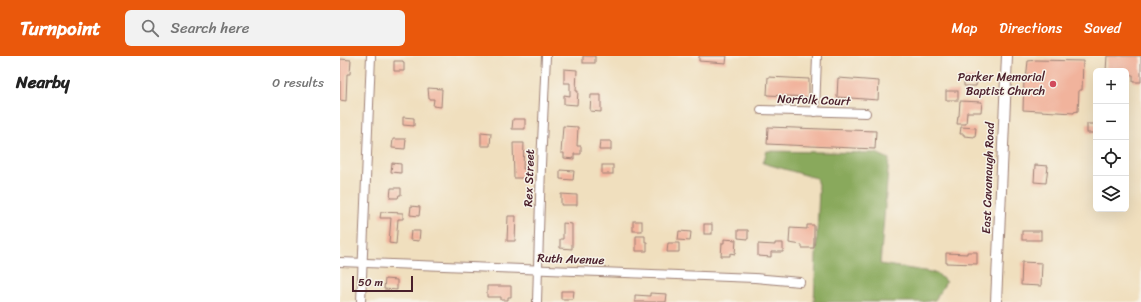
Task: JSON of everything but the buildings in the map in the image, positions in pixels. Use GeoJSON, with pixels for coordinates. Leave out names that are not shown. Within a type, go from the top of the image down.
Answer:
{"type":"FeatureCollection","features":[{"type":"Feature","properties":{"kind":"street"},"geometry":{"type":"LineString","coordinates":[[361,302],[370,56]]}},
{"type":"Feature","properties":{"kind":"street","name":"Rex Street"},"geometry":{"type":"LineString","coordinates":[[537,302],[546,56]]}},
{"type":"Feature","properties":{"kind":"street"},"geometry":{"type":"LineString","coordinates":[[815,112],[817,56]]}},
{"type":"Feature","properties":{"kind":"street","name":"East Cavanaugh Road"},"geometry":{"type":"LineString","coordinates":[[996,302],[1007,56]]}},
{"type":"Feature","properties":{"kind":"street","name":"Norfolk Court"},"geometry":{"type":"LineString","coordinates":[[760,110],[866,113]]}},
{"type":"Feature","properties":{"kind":"street","name":"Ruth Avenue"},"geometry":{"type":"LineString","coordinates":[[340,262],[747,278],[800,282]]}},
{"type":"Feature","properties":{"kind":"green space"},"geometry":{"type":"Polygon","coordinates":[[[767,151],[876,153],[889,159],[880,264],[937,273],[946,282],[935,300],[924,302],[814,302],[819,189],[816,178],[763,163],[767,151]]]}},
{"type":"Feature","properties":{"kind":"place","name":"Parker Memorial Baptist Church"},"geometry":{"type":"Point","coordinates":[1053,84]}}]}
